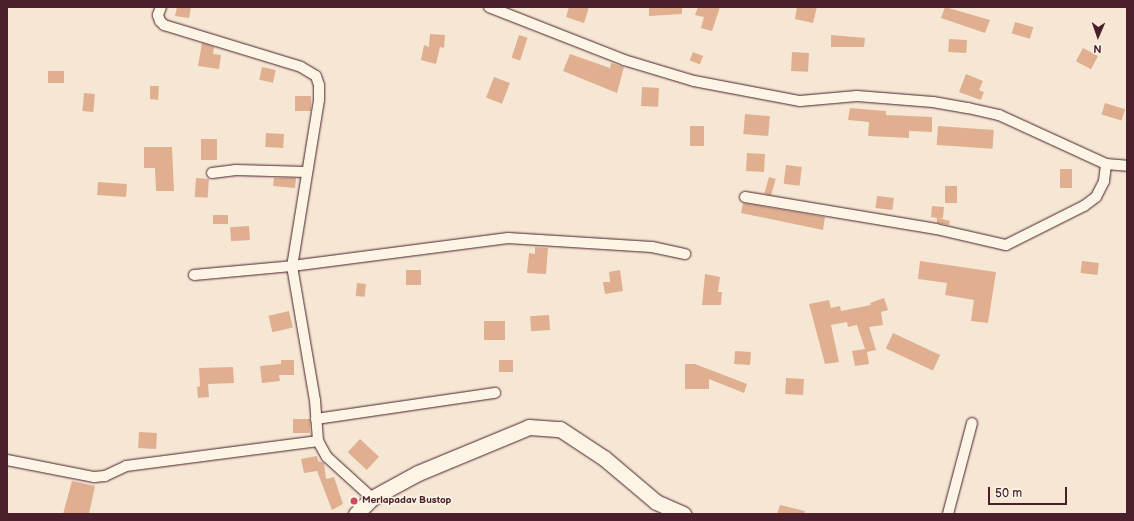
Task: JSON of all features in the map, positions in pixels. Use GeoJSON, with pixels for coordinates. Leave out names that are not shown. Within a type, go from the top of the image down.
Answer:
{"type":"FeatureCollection","features":[{"type":"Feature","properties":{"kind":"main road"},"geometry":{"type":"LineString","coordinates":[[356,514],[372,498],[418,473],[529,427],[560,429],[604,458],[656,502],[683,514]]}},
{"type":"Feature","properties":{"kind":"street"},"geometry":{"type":"LineString","coordinates":[[161,7],[158,15],[160,21],[164,25],[301,67],[316,76],[319,85],[318,100],[292,266],[316,419],[318,441],[327,457],[372,498]]}},
{"type":"Feature","properties":{"kind":"street"},"geometry":{"type":"LineString","coordinates":[[489,7],[624,60],[694,81],[800,101],[857,96],[933,102],[968,108],[999,115],[1106,164],[1127,166]]}},
{"type":"Feature","properties":{"kind":"street"},"geometry":{"type":"LineString","coordinates":[[744,197],[936,229],[1006,245],[1084,206],[1096,197],[1104,181],[1106,164]]}},
{"type":"Feature","properties":{"kind":"street"},"geometry":{"type":"LineString","coordinates":[[212,173],[236,170],[307,172]]}},
{"type":"Feature","properties":{"kind":"street"},"geometry":{"type":"LineString","coordinates":[[194,275],[292,266],[508,238],[652,246],[685,254]]}},
{"type":"Feature","properties":{"kind":"street"},"geometry":{"type":"LineString","coordinates":[[316,419],[495,393]]}},
{"type":"Feature","properties":{"kind":"street"},"geometry":{"type":"LineString","coordinates":[[948,514],[972,423]]}},
{"type":"Feature","properties":{"kind":"street"},"geometry":{"type":"LineString","coordinates":[[7,460],[94,477],[105,476],[126,466],[318,441]]}},
{"type":"Feature","properties":{"kind":"building"},"geometry":{"type":"Polygon","coordinates":[[[177,7],[191,7],[189,18],[175,16],[177,7]]]}},
{"type":"Feature","properties":{"kind":"building"},"geometry":{"type":"Polygon","coordinates":[[[569,7],[589,7],[584,23],[566,17],[569,7]]]}},
{"type":"Feature","properties":{"kind":"building"},"geometry":{"type":"Polygon","coordinates":[[[649,7],[682,7],[682,14],[649,16],[649,7]]]}},
{"type":"Feature","properties":{"kind":"building"},"geometry":{"type":"Polygon","coordinates":[[[698,7],[720,7],[712,31],[701,28],[704,17],[695,15],[698,7]]]}},
{"type":"Feature","properties":{"kind":"building"},"geometry":{"type":"Polygon","coordinates":[[[797,7],[817,7],[813,23],[795,19],[797,7]]]}},
{"type":"Feature","properties":{"kind":"building"},"geometry":{"type":"Polygon","coordinates":[[[945,7],[990,20],[985,33],[941,18],[945,7]]]}},
{"type":"Feature","properties":{"kind":"building"},"geometry":{"type":"Polygon","coordinates":[[[1015,22],[1033,27],[1030,39],[1012,34],[1015,22]]]}},
{"type":"Feature","properties":{"kind":"building"},"geometry":{"type":"Polygon","coordinates":[[[430,34],[445,35],[444,48],[440,47],[436,64],[421,60],[424,45],[429,47],[430,34]]]}},
{"type":"Feature","properties":{"kind":"building"},"geometry":{"type":"Polygon","coordinates":[[[519,35],[528,38],[520,61],[512,58],[519,35]]]}},
{"type":"Feature","properties":{"kind":"building"},"geometry":{"type":"Polygon","coordinates":[[[831,35],[865,38],[864,47],[831,47],[831,35]]]}},
{"type":"Feature","properties":{"kind":"building"},"geometry":{"type":"Polygon","coordinates":[[[949,39],[967,40],[966,53],[948,52],[949,39]]]}},
{"type":"Feature","properties":{"kind":"building"},"geometry":{"type":"Polygon","coordinates":[[[202,43],[214,47],[213,54],[221,55],[219,69],[198,66],[202,43]]]}},
{"type":"Feature","properties":{"kind":"building"},"geometry":{"type":"Polygon","coordinates":[[[1083,48],[1098,56],[1091,69],[1076,61],[1083,48]]]}},
{"type":"Feature","properties":{"kind":"building"},"geometry":{"type":"Polygon","coordinates":[[[693,52],[703,56],[700,64],[690,60],[693,52]]]}},
{"type":"Feature","properties":{"kind":"building"},"geometry":{"type":"Polygon","coordinates":[[[792,52],[809,53],[808,72],[791,71],[792,52]]]}},
{"type":"Feature","properties":{"kind":"building"},"geometry":{"type":"Polygon","coordinates":[[[570,54],[610,68],[611,63],[624,67],[617,93],[563,71],[570,54]]]}},
{"type":"Feature","properties":{"kind":"building"},"geometry":{"type":"Polygon","coordinates":[[[262,67],[276,70],[273,83],[259,80],[262,67]]]}},
{"type":"Feature","properties":{"kind":"building"},"geometry":{"type":"Polygon","coordinates":[[[48,71],[64,71],[64,83],[48,83],[48,71]]]}},
{"type":"Feature","properties":{"kind":"building"},"geometry":{"type":"Polygon","coordinates":[[[966,74],[983,81],[979,90],[984,92],[981,100],[959,92],[966,74]]]}},
{"type":"Feature","properties":{"kind":"building"},"geometry":{"type":"Polygon","coordinates":[[[494,77],[510,83],[502,104],[486,98],[494,77]]]}},
{"type":"Feature","properties":{"kind":"building"},"geometry":{"type":"Polygon","coordinates":[[[150,86],[159,86],[158,100],[150,99],[150,86]]]}},
{"type":"Feature","properties":{"kind":"building"},"geometry":{"type":"Polygon","coordinates":[[[642,87],[659,88],[658,107],[641,106],[642,87]]]}},
{"type":"Feature","properties":{"kind":"building"},"geometry":{"type":"Polygon","coordinates":[[[84,93],[95,94],[93,112],[82,111],[84,93]]]}},
{"type":"Feature","properties":{"kind":"building"},"geometry":{"type":"Polygon","coordinates":[[[295,96],[311,96],[311,111],[295,111],[295,96]]]}},
{"type":"Feature","properties":{"kind":"building"},"geometry":{"type":"Polygon","coordinates":[[[1105,103],[1125,109],[1122,121],[1101,114],[1105,103]]]}},
{"type":"Feature","properties":{"kind":"building"},"geometry":{"type":"Polygon","coordinates":[[[850,108],[886,111],[886,115],[932,117],[932,132],[909,131],[909,138],[868,136],[869,122],[848,120],[850,108]]]}},
{"type":"Feature","properties":{"kind":"building"},"geometry":{"type":"Polygon","coordinates":[[[745,114],[770,116],[768,136],[743,134],[745,114]]]}},
{"type":"Feature","properties":{"kind":"building"},"geometry":{"type":"Polygon","coordinates":[[[690,126],[704,126],[704,146],[690,146],[690,126]]]}},
{"type":"Feature","properties":{"kind":"building"},"geometry":{"type":"Polygon","coordinates":[[[938,126],[994,130],[993,149],[937,145],[938,126]]]}},
{"type":"Feature","properties":{"kind":"building"},"geometry":{"type":"Polygon","coordinates":[[[266,133],[284,134],[283,148],[265,147],[266,133]]]}},
{"type":"Feature","properties":{"kind":"building"},"geometry":{"type":"Polygon","coordinates":[[[201,139],[217,139],[217,160],[201,160],[201,139]]]}},
{"type":"Feature","properties":{"kind":"building"},"geometry":{"type":"Polygon","coordinates":[[[144,147],[172,147],[174,191],[156,191],[155,168],[144,168],[144,147]]]}},
{"type":"Feature","properties":{"kind":"building"},"geometry":{"type":"Polygon","coordinates":[[[747,153],[765,154],[764,172],[746,171],[747,153]]]}},
{"type":"Feature","properties":{"kind":"building"},"geometry":{"type":"Polygon","coordinates":[[[786,165],[802,167],[800,186],[784,184],[786,165]]]}},
{"type":"Feature","properties":{"kind":"building"},"geometry":{"type":"Polygon","coordinates":[[[1060,169],[1072,169],[1072,188],[1060,188],[1060,169]]]}},
{"type":"Feature","properties":{"kind":"building"},"geometry":{"type":"Polygon","coordinates":[[[769,177],[776,179],[771,195],[764,193],[769,177]]]}},
{"type":"Feature","properties":{"kind":"building"},"geometry":{"type":"Polygon","coordinates":[[[196,178],[209,179],[208,198],[195,197],[196,178]]]}},
{"type":"Feature","properties":{"kind":"building"},"geometry":{"type":"Polygon","coordinates":[[[274,178],[296,178],[295,188],[273,186],[274,178]]]}},
{"type":"Feature","properties":{"kind":"building"},"geometry":{"type":"Polygon","coordinates":[[[98,182],[127,184],[126,197],[97,195],[98,182]]]}},
{"type":"Feature","properties":{"kind":"building"},"geometry":{"type":"Polygon","coordinates":[[[945,186],[957,186],[957,203],[945,203],[945,186]]]}},
{"type":"Feature","properties":{"kind":"building"},"geometry":{"type":"Polygon","coordinates":[[[877,196],[894,198],[892,210],[876,208],[877,196]]]}},
{"type":"Feature","properties":{"kind":"building"},"geometry":{"type":"Polygon","coordinates":[[[743,203],[825,217],[823,230],[741,213],[743,203]]]}},
{"type":"Feature","properties":{"kind":"building"},"geometry":{"type":"Polygon","coordinates":[[[932,206],[944,207],[943,218],[939,218],[950,221],[949,225],[937,223],[937,218],[931,217],[932,206]]]}},
{"type":"Feature","properties":{"kind":"building"},"geometry":{"type":"Polygon","coordinates":[[[213,215],[228,215],[228,224],[213,224],[213,215]]]}},
{"type":"Feature","properties":{"kind":"building"},"geometry":{"type":"Polygon","coordinates":[[[249,226],[250,240],[231,241],[230,227],[249,226]]]}},
{"type":"Feature","properties":{"kind":"building"},"geometry":{"type":"Polygon","coordinates":[[[535,247],[548,248],[546,274],[527,273],[529,253],[535,254],[535,247]]]}},
{"type":"Feature","properties":{"kind":"building"},"geometry":{"type":"Polygon","coordinates":[[[920,261],[996,272],[988,323],[971,321],[974,300],[945,295],[947,283],[918,279],[920,261]]]}},
{"type":"Feature","properties":{"kind":"building"},"geometry":{"type":"Polygon","coordinates":[[[1082,261],[1099,263],[1097,275],[1081,273],[1082,261]]]}},
{"type":"Feature","properties":{"kind":"building"},"geometry":{"type":"Polygon","coordinates":[[[406,270],[421,270],[421,285],[406,285],[406,270]]]}},
{"type":"Feature","properties":{"kind":"building"},"geometry":{"type":"Polygon","coordinates":[[[620,270],[623,291],[605,294],[603,282],[610,282],[609,272],[620,270]]]}},
{"type":"Feature","properties":{"kind":"building"},"geometry":{"type":"Polygon","coordinates":[[[705,274],[720,277],[718,292],[722,292],[721,305],[702,305],[705,274]]]}},
{"type":"Feature","properties":{"kind":"building"},"geometry":{"type":"Polygon","coordinates":[[[357,283],[366,284],[365,297],[356,296],[357,283]]]}},
{"type":"Feature","properties":{"kind":"building"},"geometry":{"type":"Polygon","coordinates":[[[884,298],[888,310],[881,312],[883,325],[869,327],[876,350],[867,352],[869,364],[855,366],[852,351],[865,349],[857,325],[848,327],[847,322],[831,325],[839,362],[825,364],[809,304],[829,300],[831,308],[840,306],[841,311],[871,305],[870,303],[884,298]]]}},
{"type":"Feature","properties":{"kind":"building"},"geometry":{"type":"Polygon","coordinates":[[[289,311],[293,328],[272,332],[269,316],[289,311]]]}},
{"type":"Feature","properties":{"kind":"building"},"geometry":{"type":"Polygon","coordinates":[[[549,315],[550,330],[531,331],[530,316],[549,315]]]}},
{"type":"Feature","properties":{"kind":"building"},"geometry":{"type":"Polygon","coordinates":[[[484,321],[505,321],[505,340],[484,340],[484,321]]]}},
{"type":"Feature","properties":{"kind":"building"},"geometry":{"type":"Polygon","coordinates":[[[893,333],[940,355],[933,370],[886,348],[893,333]]]}},
{"type":"Feature","properties":{"kind":"building"},"geometry":{"type":"Polygon","coordinates":[[[735,351],[751,352],[750,365],[734,364],[735,351]]]}},
{"type":"Feature","properties":{"kind":"building"},"geometry":{"type":"Polygon","coordinates":[[[281,360],[294,360],[294,375],[279,375],[280,381],[262,383],[260,366],[281,364],[281,360]]]}},
{"type":"Feature","properties":{"kind":"building"},"geometry":{"type":"Polygon","coordinates":[[[499,360],[513,360],[513,372],[499,372],[499,360]]]}},
{"type":"Feature","properties":{"kind":"building"},"geometry":{"type":"Polygon","coordinates":[[[685,364],[695,364],[747,384],[744,393],[709,379],[709,389],[685,389],[685,364]]]}},
{"type":"Feature","properties":{"kind":"building"},"geometry":{"type":"Polygon","coordinates":[[[233,367],[234,383],[208,384],[209,397],[198,398],[197,387],[200,386],[199,368],[233,367]]]}},
{"type":"Feature","properties":{"kind":"building"},"geometry":{"type":"Polygon","coordinates":[[[786,378],[804,379],[803,395],[785,394],[786,378]]]}},
{"type":"Feature","properties":{"kind":"building"},"geometry":{"type":"Polygon","coordinates":[[[293,419],[310,419],[310,433],[293,433],[293,419]]]}},
{"type":"Feature","properties":{"kind":"building"},"geometry":{"type":"Polygon","coordinates":[[[139,432],[157,433],[156,449],[138,448],[139,432]]]}},
{"type":"Feature","properties":{"kind":"building"},"geometry":{"type":"Polygon","coordinates":[[[360,439],[379,457],[367,470],[348,452],[360,439]]]}},
{"type":"Feature","properties":{"kind":"building"},"geometry":{"type":"Polygon","coordinates":[[[317,456],[318,461],[324,463],[326,479],[334,477],[343,504],[332,510],[317,471],[304,473],[301,459],[317,456]]]}},
{"type":"Feature","properties":{"kind":"building"},"geometry":{"type":"Polygon","coordinates":[[[72,481],[95,486],[89,514],[63,514],[72,481]]]}},
{"type":"Feature","properties":{"kind":"building"},"geometry":{"type":"Polygon","coordinates":[[[780,505],[805,511],[804,514],[777,514],[780,505]]]}},
{"type":"Feature","properties":{"kind":"place","name":"Merlapadav Bustop"},"geometry":{"type":"Point","coordinates":[354,501]}}]}
